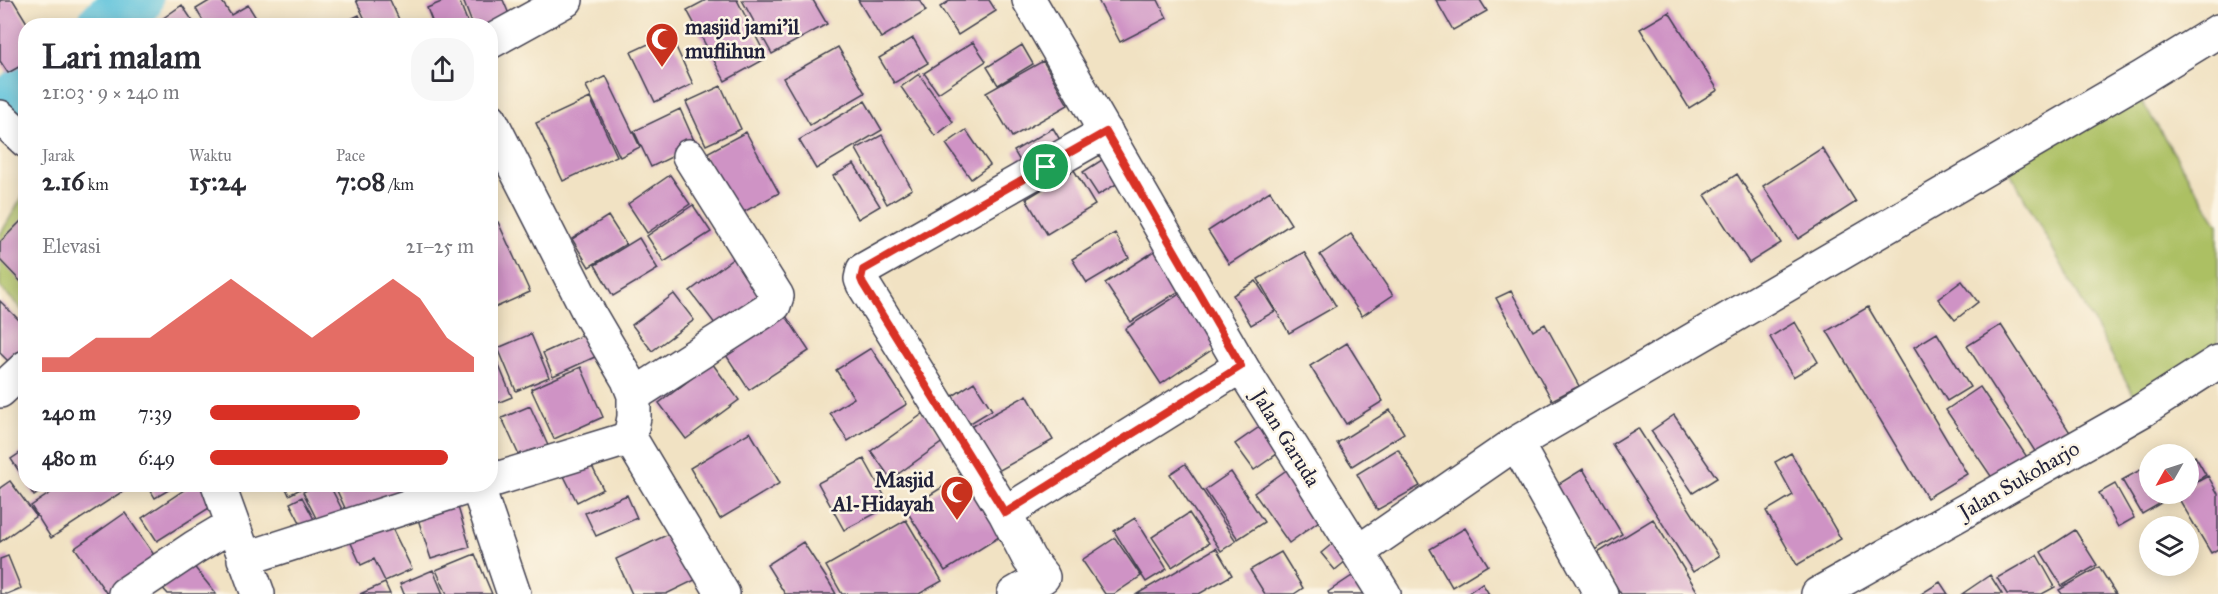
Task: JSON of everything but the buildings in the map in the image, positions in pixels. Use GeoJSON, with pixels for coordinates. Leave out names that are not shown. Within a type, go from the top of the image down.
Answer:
{"type":"FeatureCollection","features":[{"type":"Feature","properties":{"kind":"street"},"geometry":{"type":"LineString","coordinates":[[498,38],[566,0]]}},
{"type":"Feature","properties":{"kind":"street","name":"Jalan Garuda"},"geometry":{"type":"LineString","coordinates":[[1029,0],[1241,366],[1384,594]]}},
{"type":"Feature","properties":{"kind":"street"},"geometry":{"type":"LineString","coordinates":[[1358,552],[1516,443],[2114,95],[2218,31]]}},
{"type":"Feature","properties":{"kind":"street"},"geometry":{"type":"LineString","coordinates":[[1014,594],[1048,585],[1029,559],[1005,513],[863,284],[861,275],[863,270],[1106,132]]}},
{"type":"Feature","properties":{"kind":"street"},"geometry":{"type":"LineString","coordinates":[[498,135],[590,315],[628,380],[634,395],[634,417],[630,438],[723,594]]}},
{"type":"Feature","properties":{"kind":"street"},"geometry":{"type":"LineString","coordinates":[[634,395],[774,305],[777,296],[689,156]]}},
{"type":"Feature","properties":{"kind":"street","name":"Jalan Sukoharjo"},"geometry":{"type":"LineString","coordinates":[[1818,594],[2143,410],[2218,362]]}},
{"type":"Feature","properties":{"kind":"street"},"geometry":{"type":"LineString","coordinates":[[1005,513],[1241,366]]}},
{"type":"Feature","properties":{"kind":"street"},"geometry":{"type":"LineString","coordinates":[[0,391],[18,374]]}},
{"type":"Feature","properties":{"kind":"street"},"geometry":{"type":"LineString","coordinates":[[498,479],[630,438]]}},
{"type":"Feature","properties":{"kind":"street"},"geometry":{"type":"LineString","coordinates":[[1516,443],[1601,594]]}},
{"type":"Feature","properties":{"kind":"street"},"geometry":{"type":"LineString","coordinates":[[221,492],[258,594]]}},
{"type":"Feature","properties":{"kind":"street"},"geometry":{"type":"LineString","coordinates":[[244,559],[456,492]]}},
{"type":"Feature","properties":{"kind":"street"},"geometry":{"type":"LineString","coordinates":[[480,492],[514,594]]}},
{"type":"Feature","properties":{"kind":"street"},"geometry":{"type":"LineString","coordinates":[[125,594],[232,525]]}},
{"type":"Feature","properties":{"kind":"green space"},"geometry":{"type":"Polygon","coordinates":[[[2139,97],[2218,224],[2218,354],[2141,408],[2000,154],[2139,97]]]}},
{"type":"Feature","properties":{"kind":"green space"},"geometry":{"type":"Polygon","coordinates":[[[18,204],[18,306],[0,287],[0,235],[18,204]]]}},
{"type":"Feature","properties":{"kind":"waterway"},"geometry":{"type":"LineString","coordinates":[[114,18],[135,0]]}},
{"type":"Feature","properties":{"kind":"waterway"},"geometry":{"type":"LineString","coordinates":[[0,113],[18,98]]}},
{"type":"Feature","properties":{"kind":"place","name":"masjid jami'il muflihun"},"geometry":{"type":"Point","coordinates":[662,68]}},
{"type":"Feature","properties":{"kind":"place","name":"Masjid Al-Hidayah"},"geometry":{"type":"Point","coordinates":[957,521]}},
{"type":"Feature","properties":{"kind":"route"},"geometry":{"type":"LineString","coordinates":[[1106,132],[1241,366],[1005,513],[863,284],[861,275],[863,270],[1046,167],[1106,132]]}}]}
